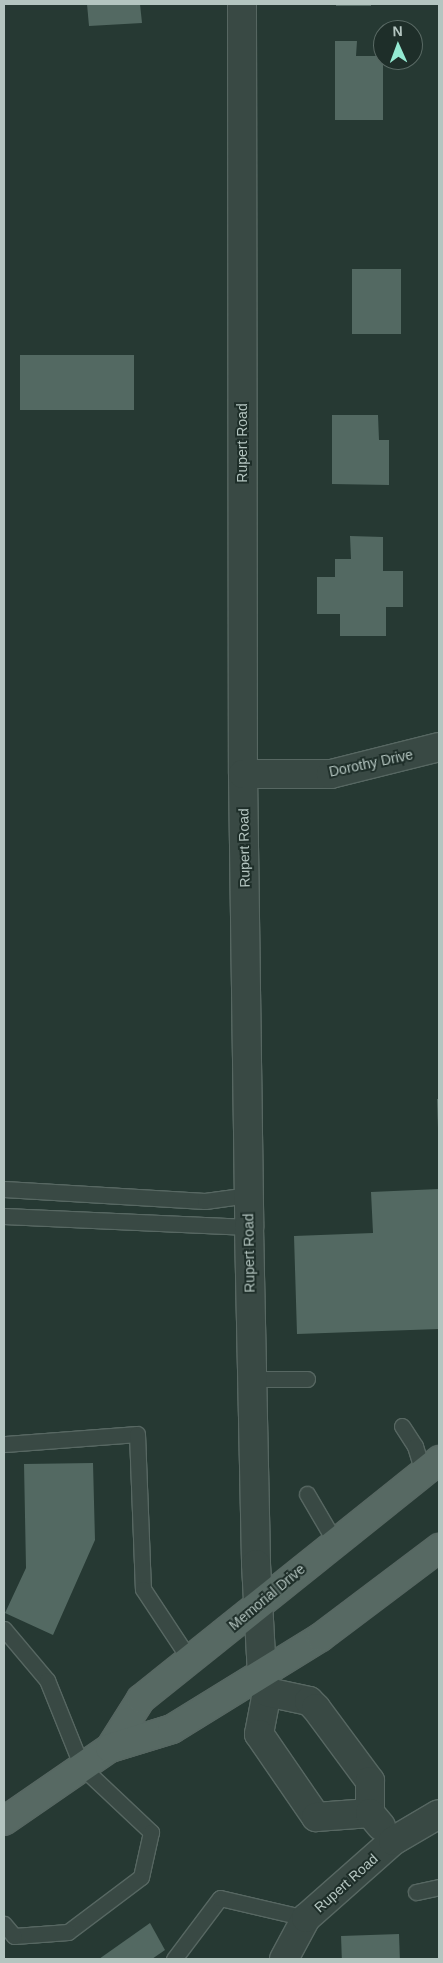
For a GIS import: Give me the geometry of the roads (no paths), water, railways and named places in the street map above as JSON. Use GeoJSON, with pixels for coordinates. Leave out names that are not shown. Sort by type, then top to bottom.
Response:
{"type":"FeatureCollection","features":[{"type":"Feature","properties":{"kind":"main road","name":"Memorial Drive"},"geometry":{"type":"LineString","coordinates":[[110,1748],[141,1699],[431,1466]]}},
{"type":"Feature","properties":{"kind":"main road","name":"Memorial Drive"},"geometry":{"type":"LineString","coordinates":[[4,1820],[110,1748],[172,1729],[264,1683],[321,1637],[439,1548]]}},
{"type":"Feature","properties":{"kind":"street","name":"Rupert Road"},"geometry":{"type":"LineString","coordinates":[[242,4],[243,774],[252,1379],[258,1606],[264,1683],[259,1734],[316,1817],[370,1813]]}},
{"type":"Feature","properties":{"kind":"street","name":"Dorothy Drive"},"geometry":{"type":"LineString","coordinates":[[243,774],[331,774],[439,747]]}},
{"type":"Feature","properties":{"kind":"street"},"geometry":{"type":"LineString","coordinates":[[264,1683],[309,1701],[316,1708],[370,1781],[370,1813],[393,1841]]}},
{"type":"Feature","properties":{"kind":"street","name":"Rupert Road"},"geometry":{"type":"LineString","coordinates":[[284,1959],[306,1918],[393,1841],[439,1814]]}},
{"type":"Feature","properties":{"kind":"lane"},"geometry":{"type":"LineString","coordinates":[[4,1189],[205,1201],[248,1195]]}},
{"type":"Feature","properties":{"kind":"lane"},"geometry":{"type":"LineString","coordinates":[[4,1216],[249,1227]]}},
{"type":"Feature","properties":{"kind":"lane"},"geometry":{"type":"LineString","coordinates":[[252,1379],[307,1379]]}},
{"type":"Feature","properties":{"kind":"lane"},"geometry":{"type":"LineString","coordinates":[[402,1426],[431,1466]]}},
{"type":"Feature","properties":{"kind":"lane"},"geometry":{"type":"LineString","coordinates":[[4,1444],[137,1434],[143,1589],[190,1660]]}},
{"type":"Feature","properties":{"kind":"lane"},"geometry":{"type":"LineString","coordinates":[[307,1494],[335,1542]]}},
{"type":"Feature","properties":{"kind":"lane"},"geometry":{"type":"LineString","coordinates":[[4,1629],[47,1680],[82,1767],[151,1832],[141,1877],[68,1932],[14,1936],[4,1924]]}},
{"type":"Feature","properties":{"kind":"lane"},"geometry":{"type":"LineString","coordinates":[[416,1892],[439,1887]]}},
{"type":"Feature","properties":{"kind":"lane"},"geometry":{"type":"LineString","coordinates":[[174,1959],[220,1898],[306,1918]]}}]}
